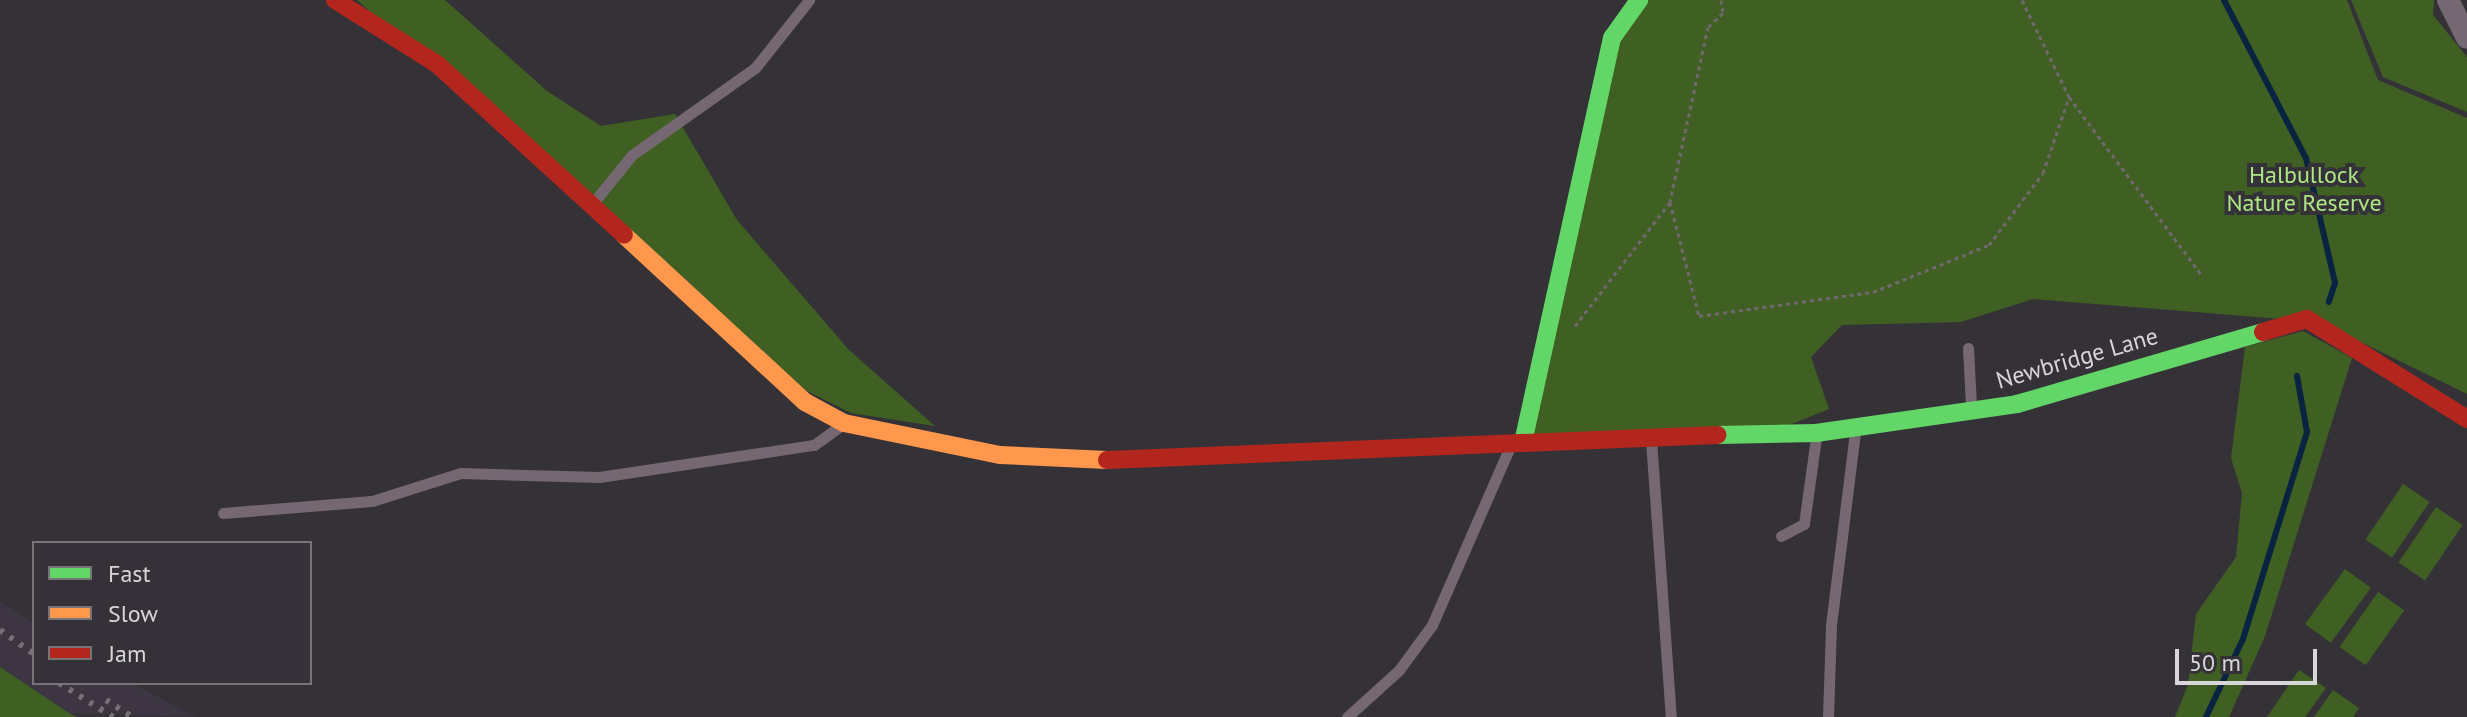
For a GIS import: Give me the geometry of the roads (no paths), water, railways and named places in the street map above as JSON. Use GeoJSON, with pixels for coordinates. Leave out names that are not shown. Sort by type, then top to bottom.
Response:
{"type":"FeatureCollection","features":[{"type":"Feature","properties":{"kind":"street"},"geometry":{"type":"LineString","coordinates":[[335,0],[437,64],[759,364],[844,423]]}},
{"type":"Feature","properties":{"kind":"street"},"geometry":{"type":"LineString","coordinates":[[1518,439],[1612,38],[1639,0]]}},
{"type":"Feature","properties":{"kind":"street"},"geometry":{"type":"LineString","coordinates":[[2448,0],[2467,38]]}},
{"type":"Feature","properties":{"kind":"street","name":"Newbridge Lane"},"geometry":{"type":"LineString","coordinates":[[844,423],[1000,455],[1077,461],[1261,458],[1518,439],[1651,440],[1816,433],[1972,411],[2307,319],[2467,419]]}},
{"type":"Feature","properties":{"kind":"lane"},"geometry":{"type":"LineString","coordinates":[[591,206],[632,155],[755,68],[809,0]]}},
{"type":"Feature","properties":{"kind":"lane"},"geometry":{"type":"LineString","coordinates":[[1968,348],[1972,411]]}},
{"type":"Feature","properties":{"kind":"lane"},"geometry":{"type":"LineString","coordinates":[[223,513],[372,501],[461,473],[599,477],[814,445],[844,423]]}},
{"type":"Feature","properties":{"kind":"lane"},"geometry":{"type":"LineString","coordinates":[[1828,717],[1831,625],[1856,427]]}},
{"type":"Feature","properties":{"kind":"lane"},"geometry":{"type":"LineString","coordinates":[[1781,536],[1797,534],[1804,524],[1816,433]]}},
{"type":"Feature","properties":{"kind":"lane"},"geometry":{"type":"LineString","coordinates":[[1347,717],[1399,670],[1432,625],[1518,439]]}},
{"type":"Feature","properties":{"kind":"lane"},"geometry":{"type":"LineString","coordinates":[[1651,440],[1671,717]]}},
{"type":"Feature","properties":{"kind":"waterway"},"geometry":{"type":"LineString","coordinates":[[2224,0],[2306,158],[2335,283],[2329,302]]}},
{"type":"Feature","properties":{"kind":"waterway"},"geometry":{"type":"LineString","coordinates":[[2206,717],[2243,639],[2307,432],[2297,376]]}},
{"type":"Feature","properties":{"kind":"railway"},"geometry":{"type":"LineString","coordinates":[[0,630],[32,653]]}},
{"type":"Feature","properties":{"kind":"railway"},"geometry":{"type":"LineString","coordinates":[[62,685],[113,717]]}},
{"type":"Feature","properties":{"kind":"railway"},"geometry":{"type":"LineString","coordinates":[[106,700],[132,717]]}},
{"type":"Feature","properties":{"kind":"park label","name":"Halbullock Nature Reserve"},"geometry":{"type":"Point","coordinates":[2304,189]}}]}
